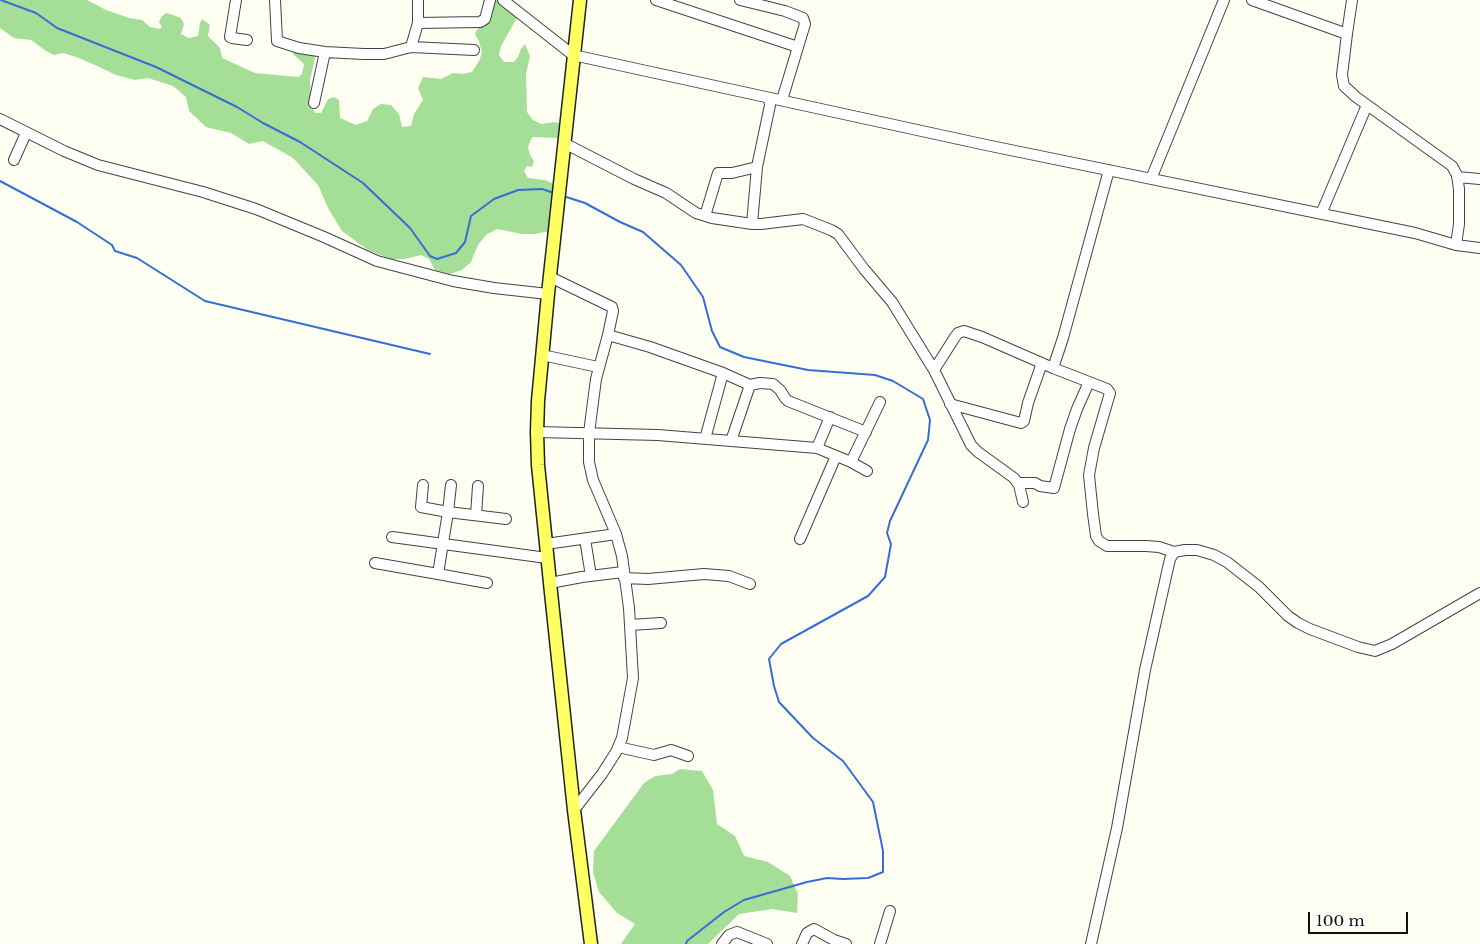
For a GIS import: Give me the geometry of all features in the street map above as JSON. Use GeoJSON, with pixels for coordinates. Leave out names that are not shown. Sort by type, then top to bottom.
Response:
{"type":"FeatureCollection","features":[{"type":"Feature","properties":{"kind":"main road"},"geometry":{"type":"LineString","coordinates":[[580,0],[542,355],[538,401],[538,465],[574,810],[592,944]]}},
{"type":"Feature","properties":{"kind":"street"},"geometry":{"type":"LineString","coordinates":[[236,0],[230,36],[247,40]]}},
{"type":"Feature","properties":{"kind":"street"},"geometry":{"type":"LineString","coordinates":[[275,0],[277,41],[299,48],[325,52],[384,54],[411,48],[474,50]]}},
{"type":"Feature","properties":{"kind":"street"},"geometry":{"type":"LineString","coordinates":[[411,48],[418,23],[418,0]]}},
{"type":"Feature","properties":{"kind":"street"},"geometry":{"type":"LineString","coordinates":[[418,23],[480,22],[484,19],[490,0]]}},
{"type":"Feature","properties":{"kind":"street"},"geometry":{"type":"LineString","coordinates":[[504,0],[573,55],[986,145],[1480,248]]}},
{"type":"Feature","properties":{"kind":"street"},"geometry":{"type":"LineString","coordinates":[[656,0],[798,46]]}},
{"type":"Feature","properties":{"kind":"street"},"geometry":{"type":"LineString","coordinates":[[740,0],[786,11],[803,18],[805,24],[782,100]]}},
{"type":"Feature","properties":{"kind":"street"},"geometry":{"type":"LineString","coordinates":[[1151,179],[1224,0]]}},
{"type":"Feature","properties":{"kind":"street"},"geometry":{"type":"LineString","coordinates":[[1252,0],[1346,34]]}},
{"type":"Feature","properties":{"kind":"street"},"geometry":{"type":"LineString","coordinates":[[1352,0],[1346,34],[1342,84],[1356,97],[1452,166],[1459,189],[1456,244]]}},
{"type":"Feature","properties":{"kind":"street"},"geometry":{"type":"LineString","coordinates":[[314,103],[325,52]]}},
{"type":"Feature","properties":{"kind":"street"},"geometry":{"type":"LineString","coordinates":[[752,224],[757,167],[770,98]]}},
{"type":"Feature","properties":{"kind":"street"},"geometry":{"type":"LineString","coordinates":[[1321,214],[1368,105]]}},
{"type":"Feature","properties":{"kind":"street"},"geometry":{"type":"LineString","coordinates":[[0,120],[98,165],[204,192],[324,237],[377,261],[453,281],[548,294]]}},
{"type":"Feature","properties":{"kind":"street"},"geometry":{"type":"LineString","coordinates":[[14,160],[26,133]]}},
{"type":"Feature","properties":{"kind":"street"},"geometry":{"type":"LineString","coordinates":[[564,143],[634,179],[666,193],[696,212],[706,216],[752,224],[803,218],[838,234],[892,302],[934,370],[971,445],[1014,478],[1018,483],[1023,502]]}},
{"type":"Feature","properties":{"kind":"street"},"geometry":{"type":"LineString","coordinates":[[706,216],[718,173],[732,173],[757,167]]}},
{"type":"Feature","properties":{"kind":"street"},"geometry":{"type":"LineString","coordinates":[[1053,368],[1109,170]]}},
{"type":"Feature","properties":{"kind":"street"},"geometry":{"type":"LineString","coordinates":[[1457,178],[1480,179]]}},
{"type":"Feature","properties":{"kind":"street"},"geometry":{"type":"LineString","coordinates":[[550,277],[612,307],[613,311],[598,367],[589,433],[589,462],[593,480],[616,534],[622,556],[630,608],[633,678],[622,738],[602,774],[574,810]]}},
{"type":"Feature","properties":{"kind":"street"},"geometry":{"type":"LineString","coordinates":[[934,370],[954,337],[964,331],[1107,389],[1110,396],[1094,448],[1089,475],[1096,536],[1099,541],[1107,546],[1152,547],[1174,552],[1197,550],[1214,554],[1259,587],[1288,616],[1310,629],[1358,647],[1375,651],[1392,644],[1480,593]]}},
{"type":"Feature","properties":{"kind":"street"},"geometry":{"type":"LineString","coordinates":[[608,335],[650,347],[723,373],[750,385],[760,383],[773,384],[788,401],[866,432]]}},
{"type":"Feature","properties":{"kind":"street"},"geometry":{"type":"LineString","coordinates":[[542,355],[598,367]]}},
{"type":"Feature","properties":{"kind":"street"},"geometry":{"type":"LineString","coordinates":[[950,404],[1019,423],[1023,422],[1042,363]]}},
{"type":"Feature","properties":{"kind":"street"},"geometry":{"type":"LineString","coordinates":[[705,439],[723,373]]}},
{"type":"Feature","properties":{"kind":"street"},"geometry":{"type":"LineString","coordinates":[[1018,483],[1035,483],[1040,486],[1054,488],[1070,429],[1090,382]]}},
{"type":"Feature","properties":{"kind":"street"},"geometry":{"type":"LineString","coordinates":[[731,441],[750,385]]}},
{"type":"Feature","properties":{"kind":"street"},"geometry":{"type":"LineString","coordinates":[[852,462],[880,402]]}},
{"type":"Feature","properties":{"kind":"street"},"geometry":{"type":"LineString","coordinates":[[817,448],[830,417]]}},
{"type":"Feature","properties":{"kind":"street"},"geometry":{"type":"LineString","coordinates":[[538,432],[658,435],[817,448],[852,462],[867,471]]}},
{"type":"Feature","properties":{"kind":"street"},"geometry":{"type":"LineString","coordinates":[[800,539],[836,456]]}},
{"type":"Feature","properties":{"kind":"street"},"geometry":{"type":"LineString","coordinates":[[422,486],[420,507],[506,519]]}},
{"type":"Feature","properties":{"kind":"street"},"geometry":{"type":"LineString","coordinates":[[438,574],[451,486]]}},
{"type":"Feature","properties":{"kind":"street"},"geometry":{"type":"LineString","coordinates":[[476,515],[478,486]]}},
{"type":"Feature","properties":{"kind":"street"},"geometry":{"type":"LineString","coordinates":[[546,544],[616,534]]}},
{"type":"Feature","properties":{"kind":"street"},"geometry":{"type":"LineString","coordinates":[[392,537],[547,558]]}},
{"type":"Feature","properties":{"kind":"street"},"geometry":{"type":"LineString","coordinates":[[585,539],[590,576]]}},
{"type":"Feature","properties":{"kind":"street"},"geometry":{"type":"LineString","coordinates":[[1091,944],[1117,828],[1145,670],[1170,559],[1174,552]]}},
{"type":"Feature","properties":{"kind":"street"},"geometry":{"type":"LineString","coordinates":[[375,563],[487,583]]}},
{"type":"Feature","properties":{"kind":"street"},"geometry":{"type":"LineString","coordinates":[[550,583],[590,576],[624,575],[648,579],[704,574],[729,576],[750,584]]}},
{"type":"Feature","properties":{"kind":"street"},"geometry":{"type":"LineString","coordinates":[[630,625],[661,624]]}},
{"type":"Feature","properties":{"kind":"street"},"geometry":{"type":"LineString","coordinates":[[618,747],[654,754],[671,750],[688,756]]}},
{"type":"Feature","properties":{"kind":"street"},"geometry":{"type":"LineString","coordinates":[[880,944],[890,912]]}},
{"type":"Feature","properties":{"kind":"street"},"geometry":{"type":"LineString","coordinates":[[802,944],[807,933],[814,929],[846,944]]}},
{"type":"Feature","properties":{"kind":"street"},"geometry":{"type":"LineString","coordinates":[[722,944],[729,935],[736,932],[767,944]]}},
{"type":"Feature","properties":{"kind":"green space"},"geometry":{"type":"Polygon","coordinates":[[[0,0],[87,0],[106,10],[129,18],[142,20],[150,27],[160,29],[162,27],[159,22],[166,13],[181,18],[184,24],[181,34],[189,38],[198,36],[202,19],[210,25],[208,36],[220,48],[222,58],[255,73],[298,77],[302,74],[304,64],[293,54],[293,50],[316,54],[310,80],[311,105],[315,113],[321,113],[328,99],[334,97],[339,100],[340,118],[356,125],[367,121],[373,109],[381,104],[391,105],[399,114],[402,127],[411,126],[414,114],[423,100],[418,88],[423,77],[441,79],[453,73],[463,74],[472,72],[482,53],[475,34],[492,0],[502,0],[518,16],[501,46],[499,55],[504,62],[514,62],[525,44],[530,56],[526,74],[527,112],[533,120],[541,124],[560,123],[559,138],[532,137],[528,147],[534,161],[532,167],[527,166],[524,171],[528,178],[545,180],[560,187],[555,230],[535,234],[522,234],[497,229],[486,235],[478,245],[471,262],[462,270],[450,274],[435,270],[429,259],[421,255],[405,259],[390,259],[368,250],[342,231],[328,208],[318,185],[293,158],[263,141],[249,144],[231,133],[206,127],[189,111],[186,97],[173,86],[148,78],[135,80],[116,75],[76,57],[63,53],[54,55],[31,40],[14,38],[0,28],[0,0]]]}},
{"type":"Feature","properties":{"kind":"green space"},"geometry":{"type":"Polygon","coordinates":[[[680,769],[702,771],[713,790],[717,824],[735,836],[744,856],[768,862],[790,876],[798,894],[797,913],[772,909],[739,914],[708,944],[621,944],[635,924],[617,913],[599,892],[593,872],[594,851],[644,783],[655,776],[672,774],[680,769]]]}},
{"type":"Feature","properties":{"kind":"waterway"},"geometry":{"type":"LineString","coordinates":[[1,0],[36,13],[57,28],[156,67],[237,107],[300,142],[363,183],[410,228],[430,256],[437,259],[456,253],[465,242],[471,216],[494,199],[518,190],[542,189],[554,193]]}},
{"type":"Feature","properties":{"kind":"waterway"},"geometry":{"type":"LineString","coordinates":[[0,181],[77,222],[112,245],[115,251],[137,258],[205,301],[430,354]]}},
{"type":"Feature","properties":{"kind":"waterway"},"geometry":{"type":"LineString","coordinates":[[563,196],[585,203],[643,232],[681,265],[703,297],[712,331],[720,347],[744,357],[808,370],[875,375],[893,381],[923,399],[930,420],[928,440],[890,521],[887,533],[891,544],[885,577],[868,596],[781,644],[769,659],[779,702],[813,738],[843,761],[873,802],[883,851],[883,872],[868,878],[827,878],[807,882],[744,900],[724,912],[687,941],[686,944]]}}]}
